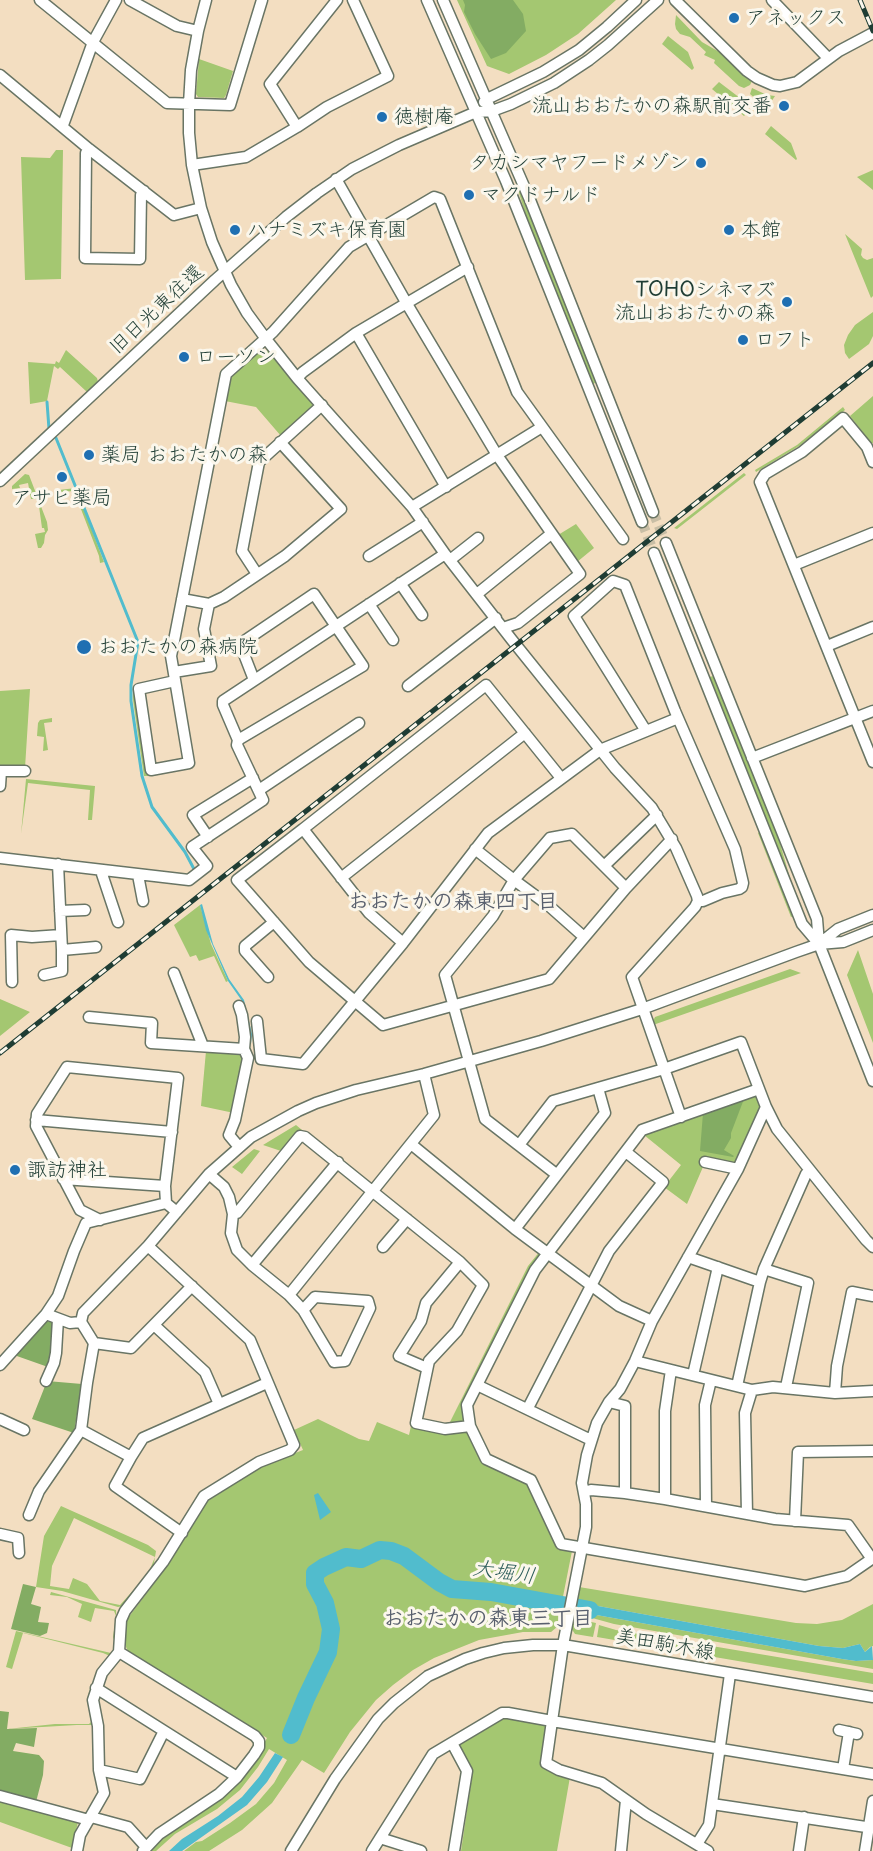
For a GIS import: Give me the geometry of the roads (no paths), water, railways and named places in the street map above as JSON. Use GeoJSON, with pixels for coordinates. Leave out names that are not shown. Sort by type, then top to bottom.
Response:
{"type":"FeatureCollection","features":[{"type":"Feature","properties":{"kind":"street"},"geometry":{"type":"LineString","coordinates":[[40,0],[52,4],[93,42],[167,103],[230,105],[262,0]]}},
{"type":"Feature","properties":{"kind":"street"},"geometry":{"type":"LineString","coordinates":[[63,125],[93,42],[116,0]]}},
{"type":"Feature","properties":{"kind":"street"},"geometry":{"type":"LineString","coordinates":[[130,0],[177,26],[198,31]]}},
{"type":"Feature","properties":{"kind":"street"},"geometry":{"type":"LineString","coordinates":[[206,0],[191,70],[189,104],[192,165],[201,208],[224,272],[303,204],[336,179],[382,153],[476,112],[492,111],[526,97],[554,82],[590,60],[658,0]]}},
{"type":"Feature","properties":{"kind":"street"},"geometry":{"type":"LineString","coordinates":[[297,127],[270,84],[337,0]]}},
{"type":"Feature","properties":{"kind":"street"},"geometry":{"type":"LineString","coordinates":[[192,165],[246,157],[327,107],[388,76],[353,0]]}},
{"type":"Feature","properties":{"kind":"street"},"geometry":{"type":"LineString","coordinates":[[427,0],[540,264],[642,522]]}},
{"type":"Feature","properties":{"kind":"street"},"geometry":{"type":"LineString","coordinates":[[443,0],[487,99],[572,304],[654,512]]}},
{"type":"Feature","properties":{"kind":"street"},"geometry":{"type":"LineString","coordinates":[[476,112],[487,99],[543,72],[579,50],[608,27],[636,0]]}},
{"type":"Feature","properties":{"kind":"street"},"geometry":{"type":"LineString","coordinates":[[675,0],[747,70],[757,78],[780,86],[797,82],[828,58],[858,39],[873,33]]}},
{"type":"Feature","properties":{"kind":"street"},"geometry":{"type":"LineString","coordinates":[[772,0],[828,58]]}},
{"type":"Feature","properties":{"kind":"street"},"geometry":{"type":"LineString","coordinates":[[0,75],[63,125],[89,149],[174,215],[201,208]]}},
{"type":"Feature","properties":{"kind":"street"},"geometry":{"type":"LineString","coordinates":[[89,149],[86,153],[85,258],[140,259],[141,195],[144,191]]}},
{"type":"Feature","properties":{"kind":"street"},"geometry":{"type":"LineString","coordinates":[[336,179],[497,455],[580,574],[518,623],[503,628]]}},
{"type":"Feature","properties":{"kind":"street"},"geometry":{"type":"LineString","coordinates":[[209,604],[204,629],[211,666],[174,677],[139,689],[151,770],[189,764],[174,677],[171,656],[226,375],[266,339],[349,247],[434,197],[440,199],[517,392],[623,539]]}},
{"type":"Feature","properties":{"kind":"street"},"geometry":{"type":"LineString","coordinates":[[297,378],[356,333],[468,267]]}},
{"type":"Feature","properties":{"kind":"street","name":"旧日光東往還"},"geometry":{"type":"LineString","coordinates":[[0,482],[224,272],[243,307],[297,378],[412,507],[447,557],[600,750],[657,815],[672,839],[698,901]]}},
{"type":"Feature","properties":{"kind":"street"},"geometry":{"type":"LineString","coordinates":[[356,333],[446,487]]}},
{"type":"Feature","properties":{"kind":"street"},"geometry":{"type":"LineString","coordinates":[[256,574],[242,551],[259,462],[322,405]]}},
{"type":"Feature","properties":{"kind":"street"},"geometry":{"type":"LineString","coordinates":[[873,462],[867,447],[843,418],[802,452],[765,474],[760,482],[873,762]]}},
{"type":"Feature","properties":{"kind":"street"},"geometry":{"type":"LineString","coordinates":[[412,507],[542,427]]}},
{"type":"Feature","properties":{"kind":"street"},"geometry":{"type":"LineString","coordinates":[[182,599],[209,604],[224,597],[285,556],[341,509],[280,442]]}},
{"type":"Feature","properties":{"kind":"street"},"geometry":{"type":"LineString","coordinates":[[369,556],[423,522]]}},
{"type":"Feature","properties":{"kind":"street"},"geometry":{"type":"LineString","coordinates":[[794,565],[873,532]]}},
{"type":"Feature","properties":{"kind":"street"},"geometry":{"type":"LineString","coordinates":[[477,594],[551,534]]}},
{"type":"Feature","properties":{"kind":"street"},"geometry":{"type":"LineString","coordinates":[[0,858],[189,880],[207,866],[192,847],[263,800],[237,745],[238,740],[223,701],[335,625],[478,538]]}},
{"type":"Feature","properties":{"kind":"street"},"geometry":{"type":"LineString","coordinates":[[666,543],[816,918],[819,944],[873,1081]]}},
{"type":"Feature","properties":{"kind":"street"},"geometry":{"type":"LineString","coordinates":[[654,553],[802,924],[819,944]]}},
{"type":"Feature","properties":{"kind":"street"},"geometry":{"type":"LineString","coordinates":[[646,731],[574,616],[613,581],[625,585],[678,718],[735,849],[744,883],[739,889],[698,901],[632,977],[681,1117]]}},
{"type":"Feature","properties":{"kind":"street"},"geometry":{"type":"LineString","coordinates":[[400,584],[422,615]]}},
{"type":"Feature","properties":{"kind":"street"},"geometry":{"type":"LineString","coordinates":[[238,740],[363,666],[314,594],[240,644],[254,681]]}},
{"type":"Feature","properties":{"kind":"street"},"geometry":{"type":"LineString","coordinates":[[369,604],[393,640]]}},
{"type":"Feature","properties":{"kind":"street"},"geometry":{"type":"LineString","coordinates":[[408,686],[496,618]]}},
{"type":"Feature","properties":{"kind":"street"},"geometry":{"type":"LineString","coordinates":[[827,646],[873,627]]}},
{"type":"Feature","properties":{"kind":"street"},"geometry":{"type":"LineString","coordinates":[[561,778],[486,685],[237,880],[309,962],[383,1025],[549,979],[626,888],[672,839]]}},
{"type":"Feature","properties":{"kind":"street"},"geometry":{"type":"LineString","coordinates":[[752,758],[873,711]]}},
{"type":"Feature","properties":{"kind":"street"},"geometry":{"type":"LineString","coordinates":[[89,1017],[152,1023],[151,1043],[246,1053],[261,1059],[303,1064],[403,943],[488,833],[600,750],[678,718]]}},
{"type":"Feature","properties":{"kind":"street"},"geometry":{"type":"LineString","coordinates":[[259,790],[359,723]]}},
{"type":"Feature","properties":{"kind":"street"},"geometry":{"type":"LineString","coordinates":[[341,878],[525,733]]}},
{"type":"Feature","properties":{"kind":"street"},"geometry":{"type":"LineString","coordinates":[[0,786],[1,771],[25,771]]}},
{"type":"Feature","properties":{"kind":"street"},"geometry":{"type":"LineString","coordinates":[[208,837],[192,815],[253,778]]}},
{"type":"Feature","properties":{"kind":"street"},"geometry":{"type":"LineString","coordinates":[[604,866],[657,815]]}},
{"type":"Feature","properties":{"kind":"street"},"geometry":{"type":"LineString","coordinates":[[303,829],[369,914],[403,943]]}},
{"type":"Feature","properties":{"kind":"street"},"geometry":{"type":"LineString","coordinates":[[556,1174],[485,1119],[445,975],[493,916],[514,880],[550,838],[572,834],[626,888]]}},
{"type":"Feature","properties":{"kind":"street"},"geometry":{"type":"LineString","coordinates":[[475,849],[548,905],[584,937]]}},
{"type":"Feature","properties":{"kind":"street"},"geometry":{"type":"LineString","coordinates":[[44,975],[62,971],[58,864]]}},
{"type":"Feature","properties":{"kind":"street"},"geometry":{"type":"LineString","coordinates":[[101,871],[118,922]]}},
{"type":"Feature","properties":{"kind":"street"},"geometry":{"type":"LineString","coordinates":[[138,875],[143,900]]}},
{"type":"Feature","properties":{"kind":"street"},"geometry":{"type":"LineString","coordinates":[[60,911],[84,910]]}},
{"type":"Feature","properties":{"kind":"street"},"geometry":{"type":"LineString","coordinates":[[819,944],[838,929],[873,915]]}},
{"type":"Feature","properties":{"kind":"street"},"geometry":{"type":"LineString","coordinates":[[268,977],[245,951],[245,946],[274,922]]}},
{"type":"Feature","properties":{"kind":"street"},"geometry":{"type":"LineString","coordinates":[[29,1515],[39,1491],[81,1430],[94,1343],[81,1322],[83,1313],[148,1246],[209,1173],[251,1137],[316,1103],[356,1090],[542,1041],[642,1008],[819,944],[843,942],[873,930]]}},
{"type":"Feature","properties":{"kind":"street"},"geometry":{"type":"LineString","coordinates":[[12,982],[11,935],[32,937],[61,935]]}},
{"type":"Feature","properties":{"kind":"street"},"geometry":{"type":"LineString","coordinates":[[62,950],[96,946]]}},
{"type":"Feature","properties":{"kind":"street"},"geometry":{"type":"LineString","coordinates":[[174,972],[202,1047]]}},
{"type":"Feature","properties":{"kind":"street"},"geometry":{"type":"LineString","coordinates":[[239,1006],[246,1053],[236,1120],[229,1135],[239,1147]]}},
{"type":"Feature","properties":{"kind":"street"},"geometry":{"type":"LineString","coordinates":[[257,1021],[261,1059]]}},
{"type":"Feature","properties":{"kind":"street"},"geometry":{"type":"LineString","coordinates":[[519,1146],[553,1101],[664,1069],[741,1042],[777,1129],[873,1247]]}},
{"type":"Feature","properties":{"kind":"street"},"geometry":{"type":"LineString","coordinates":[[100,1220],[80,1210],[36,1126],[37,1114],[67,1067],[178,1078],[165,1185],[166,1203],[177,1212]]}},
{"type":"Feature","properties":{"kind":"street"},"geometry":{"type":"LineString","coordinates":[[289,1295],[434,1115],[423,1074]]}},
{"type":"Feature","properties":{"kind":"street"},"geometry":{"type":"LineString","coordinates":[[515,1228],[605,1113],[598,1088]]}},
{"type":"Feature","properties":{"kind":"street"},"geometry":{"type":"LineString","coordinates":[[584,1492],[591,1490],[625,1493],[795,1521],[848,1525],[872,1559],[848,1576],[805,1586],[561,1544],[531,1480],[486,1459],[470,1426],[467,1405],[535,1270],[642,1130],[759,1089]]}},
{"type":"Feature","properties":{"kind":"street"},"geometry":{"type":"LineString","coordinates":[[708,1851],[646,1814],[602,1783],[560,1770],[546,1763],[566,1628],[586,1527],[586,1504],[582,1483],[591,1440],[597,1423],[609,1402],[620,1389],[635,1361],[652,1321],[738,1169],[766,1107]]}},
{"type":"Feature","properties":{"kind":"street"},"geometry":{"type":"LineString","coordinates":[[36,1120],[172,1132]]}},
{"type":"Feature","properties":{"kind":"street"},"geometry":{"type":"LineString","coordinates":[[233,1214],[237,1213],[300,1136],[305,1137],[460,1262],[483,1285],[457,1331],[429,1361],[416,1423],[445,1429],[470,1426]]}},
{"type":"Feature","properties":{"kind":"street"},"geometry":{"type":"LineString","coordinates":[[411,1144],[591,1286],[619,1306],[652,1321]]}},
{"type":"Feature","properties":{"kind":"street"},"geometry":{"type":"LineString","coordinates":[[528,1408],[609,1251],[663,1182],[626,1152]]}},
{"type":"Feature","properties":{"kind":"street"},"geometry":{"type":"LineString","coordinates":[[252,1265],[338,1162]]}},
{"type":"Feature","properties":{"kind":"street"},"geometry":{"type":"LineString","coordinates":[[705,1162],[738,1169]]}},
{"type":"Feature","properties":{"kind":"street"},"geometry":{"type":"LineString","coordinates":[[737,1386],[764,1269],[806,1174],[810,1170]]}},
{"type":"Feature","properties":{"kind":"street"},"geometry":{"type":"LineString","coordinates":[[209,1173],[224,1186],[229,1197],[233,1214],[232,1239],[237,1250],[303,1310],[334,1362],[345,1361],[370,1308],[368,1301],[315,1297],[303,1310]]}},
{"type":"Feature","properties":{"kind":"street"},"geometry":{"type":"LineString","coordinates":[[63,1179],[165,1185]]}},
{"type":"Feature","properties":{"kind":"street"},"geometry":{"type":"LineString","coordinates":[[0,1365],[46,1314],[58,1296],[86,1223],[166,1203]]}},
{"type":"Feature","properties":{"kind":"street"},"geometry":{"type":"LineString","coordinates":[[383,1247],[407,1219]]}},
{"type":"Feature","properties":{"kind":"street"},"geometry":{"type":"LineString","coordinates":[[77,1851],[80,1835],[104,1793],[99,1770],[98,1726],[93,1700],[102,1673],[119,1652],[121,1620],[125,1611],[164,1562],[204,1496],[259,1462],[290,1450],[294,1445],[250,1340],[148,1246]]}},
{"type":"Feature","properties":{"kind":"street"},"geometry":{"type":"LineString","coordinates":[[688,1257],[760,1282]]}},
{"type":"Feature","properties":{"kind":"street"},"geometry":{"type":"LineString","coordinates":[[428,1368],[399,1356],[421,1321],[426,1303],[460,1262]]}},
{"type":"Feature","properties":{"kind":"street"},"geometry":{"type":"LineString","coordinates":[[693,1375],[718,1267]]}},
{"type":"Feature","properties":{"kind":"street"},"geometry":{"type":"LineString","coordinates":[[764,1269],[808,1283],[786,1387]]}},
{"type":"Feature","properties":{"kind":"street"},"geometry":{"type":"LineString","coordinates":[[94,1343],[131,1348],[192,1286]]}},
{"type":"Feature","properties":{"kind":"street"},"geometry":{"type":"LineString","coordinates":[[835,1393],[837,1366],[852,1292],[873,1296]]}},
{"type":"Feature","properties":{"kind":"street"},"geometry":{"type":"LineString","coordinates":[[46,1314],[70,1323],[81,1322]]}},
{"type":"Feature","properties":{"kind":"street"},"geometry":{"type":"LineString","coordinates":[[46,1381],[56,1353],[58,1319]]}},
{"type":"Feature","properties":{"kind":"street"},"geometry":{"type":"LineString","coordinates":[[154,1325],[206,1372],[219,1404]]}},
{"type":"Feature","properties":{"kind":"street"},"geometry":{"type":"LineString","coordinates":[[635,1361],[752,1390],[786,1387],[835,1393],[873,1391]]}},
{"type":"Feature","properties":{"kind":"street"},"geometry":{"type":"LineString","coordinates":[[665,1499],[665,1411],[671,1370]]}},
{"type":"Feature","properties":{"kind":"street"},"geometry":{"type":"LineString","coordinates":[[706,1506],[705,1405],[711,1380]]}},
{"type":"Feature","properties":{"kind":"street"},"geometry":{"type":"LineString","coordinates":[[182,1533],[115,1485],[143,1438],[267,1383]]}},
{"type":"Feature","properties":{"kind":"street"},"geometry":{"type":"LineString","coordinates":[[477,1385],[591,1440]]}},
{"type":"Feature","properties":{"kind":"street"},"geometry":{"type":"LineString","coordinates":[[747,1514],[746,1413],[752,1390]]}},
{"type":"Feature","properties":{"kind":"street"},"geometry":{"type":"LineString","coordinates":[[609,1402],[625,1406],[625,1493]]}},
{"type":"Feature","properties":{"kind":"street"},"geometry":{"type":"LineString","coordinates":[[0,1419],[24,1430]]}},
{"type":"Feature","properties":{"kind":"street"},"geometry":{"type":"LineString","coordinates":[[81,1430],[131,1457]]}},
{"type":"Feature","properties":{"kind":"street"},"geometry":{"type":"LineString","coordinates":[[795,1521],[798,1452],[873,1451]]}},
{"type":"Feature","properties":{"kind":"street"},"geometry":{"type":"LineString","coordinates":[[0,1534],[18,1538],[19,1553]]}},
{"type":"Feature","properties":{"kind":"street","name":"美田駒木線"},"geometry":{"type":"LineString","coordinates":[[291,1851],[335,1779],[378,1719],[410,1689],[435,1673],[483,1653],[533,1645],[563,1646],[873,1697]]}},
{"type":"Feature","properties":{"kind":"street"},"geometry":{"type":"LineString","coordinates":[[0,1797],[128,1827],[144,1849],[159,1834],[219,1794],[237,1777],[259,1747],[259,1741],[255,1736],[119,1652]]}},
{"type":"Feature","properties":{"kind":"street"},"geometry":{"type":"LineString","coordinates":[[697,1844],[709,1825],[730,1674]]}},
{"type":"Feature","properties":{"kind":"street"},"geometry":{"type":"LineString","coordinates":[[96,1688],[237,1777]]}},
{"type":"Feature","properties":{"kind":"street"},"geometry":{"type":"LineString","coordinates":[[372,1851],[433,1754],[502,1713],[873,1774]]}},
{"type":"Feature","properties":{"kind":"street"},"geometry":{"type":"LineString","coordinates":[[99,1770],[140,1779],[164,1731]]}},
{"type":"Feature","properties":{"kind":"street"},"geometry":{"type":"LineString","coordinates":[[843,1769],[848,1732]]}},
{"type":"Feature","properties":{"kind":"street"},"geometry":{"type":"LineString","coordinates":[[452,1743],[467,1771],[454,1851]]}},
{"type":"Feature","properties":{"kind":"street"},"geometry":{"type":"LineString","coordinates":[[621,1851],[626,1800]]}},
{"type":"Feature","properties":{"kind":"street"},"geometry":{"type":"LineString","coordinates":[[865,1851],[871,1828],[873,1801]]}},
{"type":"Feature","properties":{"kind":"street"},"geometry":{"type":"LineString","coordinates":[[712,1804],[871,1828]]}},
{"type":"Feature","properties":{"kind":"street"},"geometry":{"type":"LineString","coordinates":[[799,1851],[804,1817]]}},
{"type":"Feature","properties":{"kind":"street"},"geometry":{"type":"LineString","coordinates":[[380,1838],[421,1851]]}},
{"type":"Feature","properties":{"kind":"water"},"geometry":{"type":"Polygon","coordinates":[[[202,904],[213,944],[229,979],[244,1000],[252,1034],[251,1044],[249,1044],[242,1001],[228,981],[206,930],[200,905],[202,904]]]}},
{"type":"Feature","properties":{"kind":"water"},"geometry":{"type":"Polygon","coordinates":[[[318,1493],[331,1512],[320,1520],[314,1495],[318,1493]]]}},
{"type":"Feature","properties":{"kind":"water"},"geometry":{"type":"Polygon","coordinates":[[[501,1589],[562,1600],[561,1609],[512,1601],[501,1589]]]}},
{"type":"Feature","properties":{"kind":"water"},"geometry":{"type":"Polygon","coordinates":[[[576,1602],[819,1646],[843,1648],[860,1644],[865,1652],[872,1646],[873,1660],[842,1659],[574,1611],[576,1602]]]}},
{"type":"Feature","properties":{"kind":"water"},"geometry":{"type":"Polygon","coordinates":[[[275,1753],[283,1757],[267,1782],[247,1805],[182,1851],[169,1851],[182,1839],[218,1816],[242,1797],[275,1753]]]}},
{"type":"Feature","properties":{"kind":"waterway"},"geometry":{"type":"LineString","coordinates":[[47,402],[49,429]]}},
{"type":"Feature","properties":{"kind":"waterway"},"geometry":{"type":"LineString","coordinates":[[56,438],[138,642],[131,685],[131,701],[142,776],[152,807],[185,852],[195,871]]}},
{"type":"Feature","properties":{"kind":"waterway","name":"大堀川"},"geometry":{"type":"LineString","coordinates":[[291,1735],[328,1652],[331,1629],[325,1603],[315,1584],[315,1573],[346,1557],[361,1559],[380,1550],[391,1551],[404,1556],[452,1589],[491,1592],[590,1610]]}},
{"type":"Feature","properties":{"kind":"tunnel"},"geometry":{"type":"LineString","coordinates":[[653,512],[666,543]]}},
{"type":"Feature","properties":{"kind":"tunnel"},"geometry":{"type":"LineString","coordinates":[[642,522],[654,553]]}},
{"type":"Feature","properties":{"kind":"railway"},"geometry":{"type":"LineString","coordinates":[[860,0],[873,31]]}},
{"type":"Feature","properties":{"kind":"railway"},"geometry":{"type":"LineString","coordinates":[[0,1053],[873,363]]}},
{"type":"Feature","properties":{"kind":"place","name":"アネックス"},"geometry":{"type":"Point","coordinates":[734,18]}},
{"type":"Feature","properties":{"kind":"place","name":"流山おおたかの森駅前交番"},"geometry":{"type":"Point","coordinates":[784,106]}},
{"type":"Feature","properties":{"kind":"place","name":"徳樹庵"},"geometry":{"type":"Point","coordinates":[382,117]}},
{"type":"Feature","properties":{"kind":"place","name":"タカシマヤフードメゾン"},"geometry":{"type":"Point","coordinates":[701,163]}},
{"type":"Feature","properties":{"kind":"place","name":"マクドナルド"},"geometry":{"type":"Point","coordinates":[469,195]}},
{"type":"Feature","properties":{"kind":"place","name":"ハナミズキ保育園"},"geometry":{"type":"Point","coordinates":[235,230]}},
{"type":"Feature","properties":{"kind":"place","name":"本館"},"geometry":{"type":"Point","coordinates":[729,230]}},
{"type":"Feature","properties":{"kind":"place","name":"TOHOシネマズ 流山おおたかの森"},"geometry":{"type":"Point","coordinates":[787,302]}},
{"type":"Feature","properties":{"kind":"place","name":"ロフト"},"geometry":{"type":"Point","coordinates":[743,340]}},
{"type":"Feature","properties":{"kind":"place","name":"ローソン"},"geometry":{"type":"Point","coordinates":[184,357]}},
{"type":"Feature","properties":{"kind":"place","name":"薬局 おおたかの森"},"geometry":{"type":"Point","coordinates":[89,455]}},
{"type":"Feature","properties":{"kind":"place","name":"アサヒ薬局"},"geometry":{"type":"Point","coordinates":[62,477]}},
{"type":"Feature","properties":{"kind":"place","name":"おおたかの森病院"},"geometry":{"type":"Point","coordinates":[84,647]}},
{"type":"Feature","properties":{"kind":"place","name":"諏訪神社"},"geometry":{"type":"Point","coordinates":[15,1170]}},
{"type":"Feature","properties":{"kind":"district","name":"おおたかの森東四丁目"},"geometry":{"type":"Point","coordinates":[453,902]}},
{"type":"Feature","properties":{"kind":"district","name":"おおたかの森東三丁目"},"geometry":{"type":"Point","coordinates":[488,1619]}}]}
